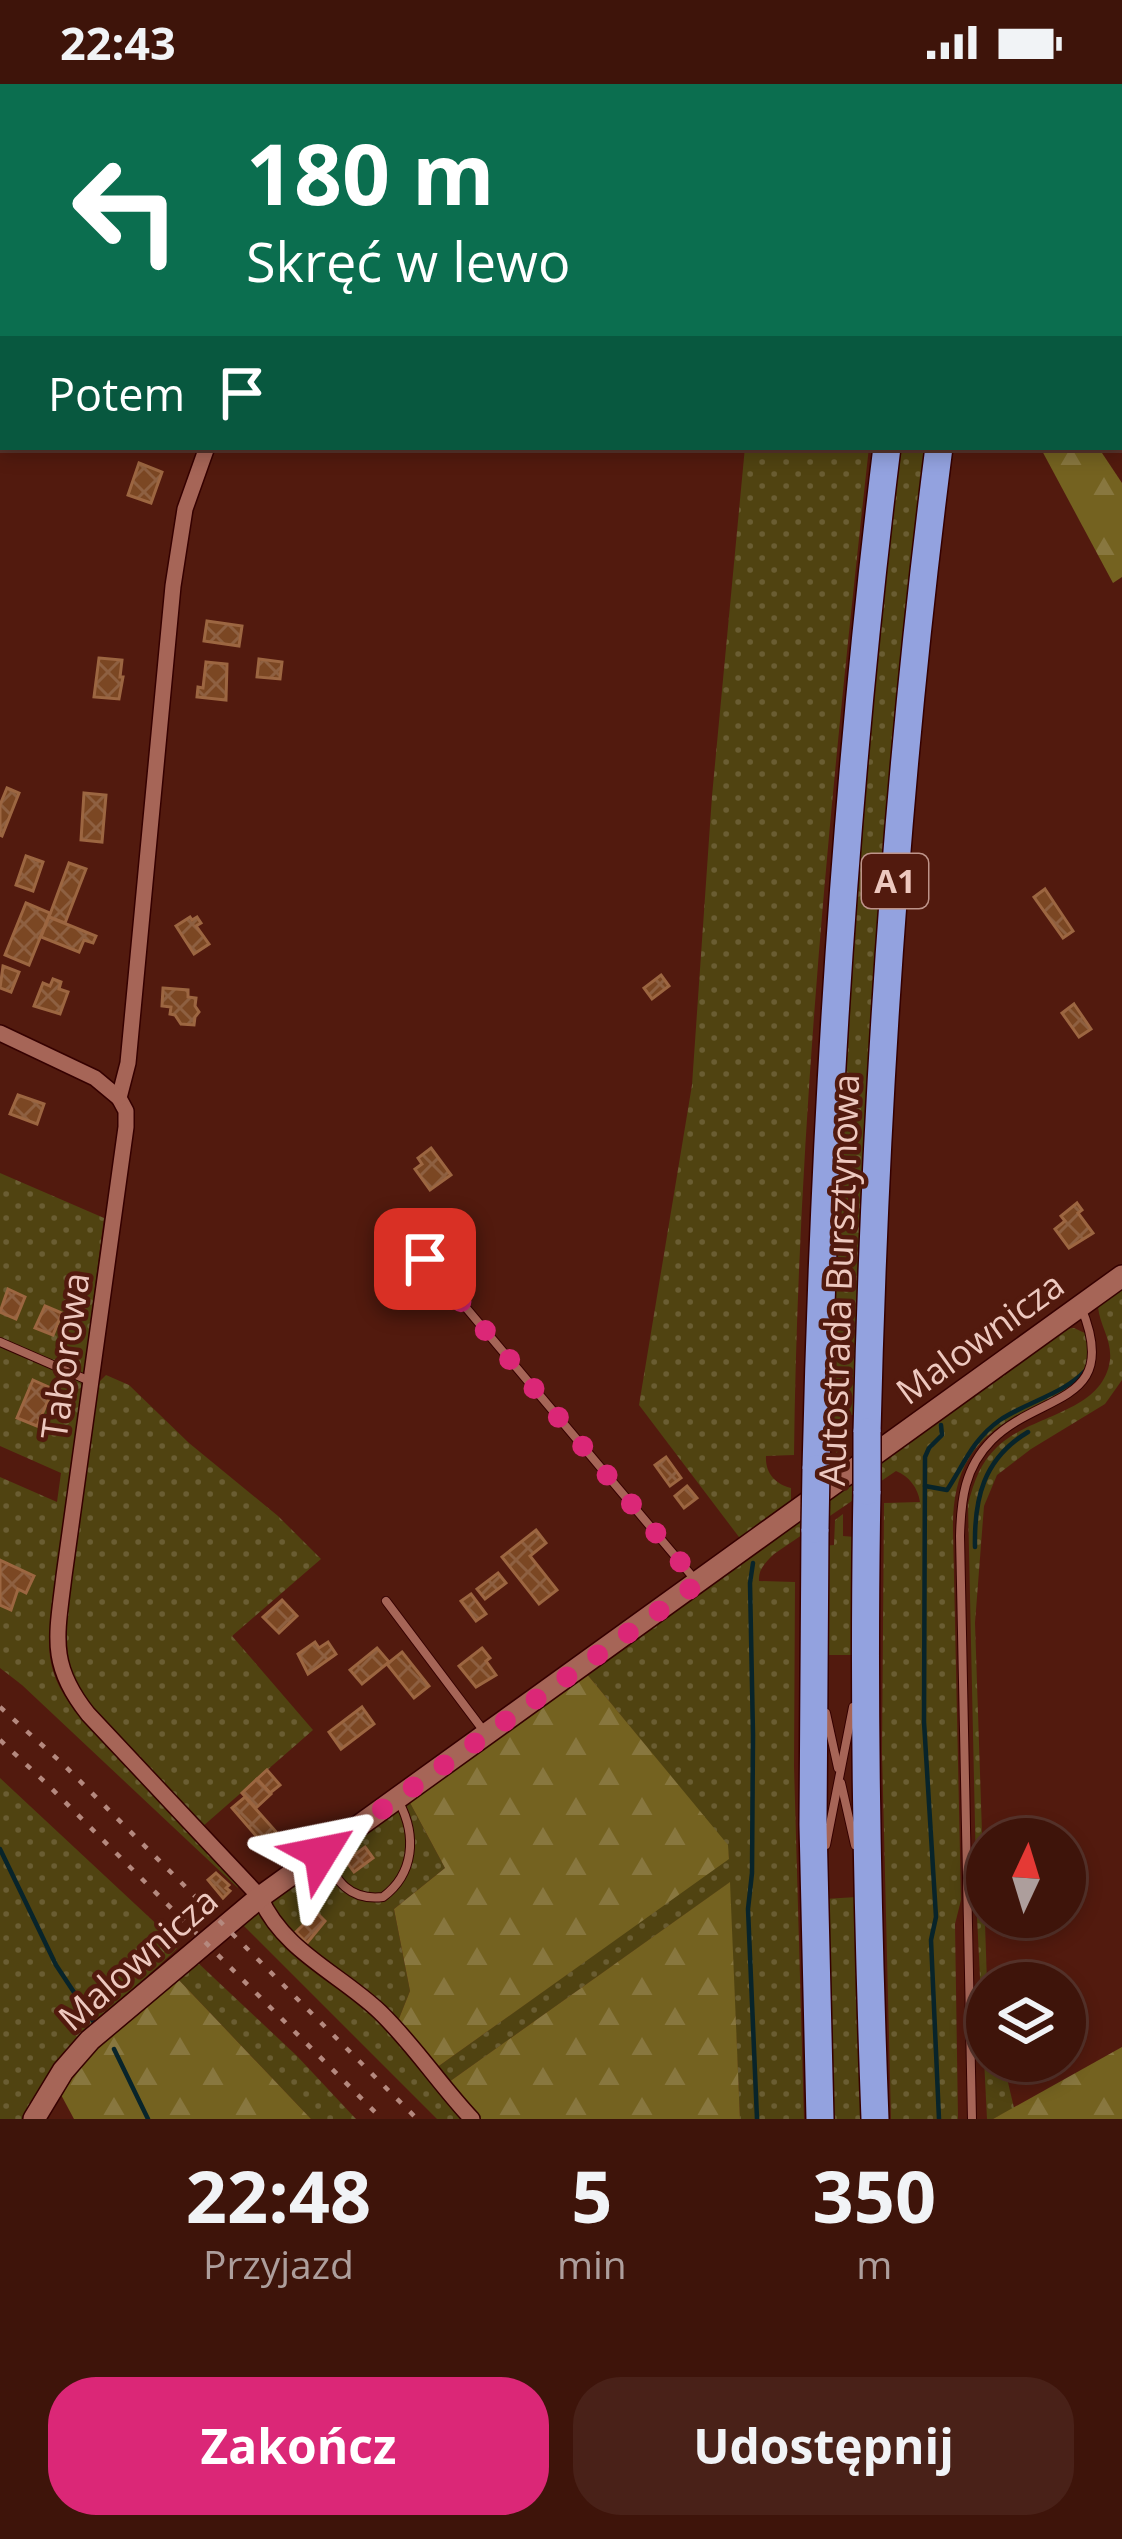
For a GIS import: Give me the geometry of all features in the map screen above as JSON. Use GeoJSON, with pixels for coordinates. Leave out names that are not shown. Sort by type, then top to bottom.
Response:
{"type":"FeatureCollection","features":[{"type":"Feature","properties":{"kind":"highway","name":"Autostrada Bursztynowa"},"geometry":{"type":"LineString","coordinates":[[820,2119],[812,1653],[820,1294],[839,936],[887,450]]}},
{"type":"Feature","properties":{"kind":"highway","name":"Autostrada Bursztynowa"},"geometry":{"type":"LineString","coordinates":[[875,2119],[866,1897],[864,1654],[879,1116],[918,625],[939,450]]}},
{"type":"Feature","properties":{"kind":"street","name":"Taborowa"},"geometry":{"type":"LineString","coordinates":[[206,450],[185,509],[173,586],[128,1063],[119,1098],[126,1111],[126,1127],[57,1636],[62,1674],[88,1714],[260,1897],[279,1931],[381,2012],[472,2119]]}},
{"type":"Feature","properties":{"kind":"street"},"geometry":{"type":"LineString","coordinates":[[0,1033],[95,1078],[119,1098]]}},
{"type":"Feature","properties":{"kind":"street","name":"Malownicza"},"geometry":{"type":"LineString","coordinates":[[34,2119],[90,2040],[260,1897],[1122,1276]]}},
{"type":"Feature","properties":{"kind":"lane"},"geometry":{"type":"LineString","coordinates":[[425,1259],[698,1583]]}},
{"type":"Feature","properties":{"kind":"lane"},"geometry":{"type":"LineString","coordinates":[[972,2119],[962,1492],[976,1460],[996,1436],[1077,1394],[1096,1376],[1101,1347],[1080,1306]]}},
{"type":"Feature","properties":{"kind":"lane"},"geometry":{"type":"LineString","coordinates":[[0,1342],[93,1382]]}},
{"type":"Feature","properties":{"kind":"lane"},"geometry":{"type":"LineString","coordinates":[[386,1601],[487,1735]]}},
{"type":"Feature","properties":{"kind":"lane"},"geometry":{"type":"LineString","coordinates":[[812,1653],[866,1897]]}},
{"type":"Feature","properties":{"kind":"lane"},"geometry":{"type":"LineString","coordinates":[[815,1899],[864,1654]]}},
{"type":"Feature","properties":{"kind":"lane"},"geometry":{"type":"LineString","coordinates":[[321,1853],[344,1889],[356,1896],[382,1898],[395,1888],[409,1861],[408,1820],[398,1799]]}},
{"type":"Feature","properties":{"kind":"shaded area"},"geometry":{"type":"Polygon","coordinates":[[[745,450],[869,450],[830,824],[810,1076],[794,1455],[766,1456],[772,1477],[791,1488],[791,1503],[742,1541],[639,1405],[692,1085],[712,796],[745,450]]]}},
{"type":"Feature","properties":{"kind":"shaded area"},"geometry":{"type":"Polygon","coordinates":[[[898,450],[928,450],[856,1415],[846,1415],[845,1447],[836,1453],[837,1420],[826,1419],[853,898],[898,450]]]}},
{"type":"Feature","properties":{"kind":"shaded area"},"geometry":{"type":"Polygon","coordinates":[[[0,1173],[104,1218],[49,1637],[52,1669],[77,1713],[238,1888],[0,1668],[0,1477],[57,1502],[61,1473],[0,1446],[0,1173]]]}},
{"type":"Feature","properties":{"kind":"shaded area"},"geometry":{"type":"Polygon","coordinates":[[[1122,1289],[1122,1380],[1105,1404],[997,1475],[984,1506],[975,1623],[982,1818],[975,1818],[968,1504],[978,1473],[997,1447],[1080,1402],[1105,1378],[1110,1353],[1099,1302],[1122,1289]]]}},
{"type":"Feature","properties":{"kind":"shaded area"},"geometry":{"type":"Polygon","coordinates":[[[1063,1329],[1087,1334],[1093,1358],[1078,1382],[984,1439],[957,1486],[953,1530],[961,1900],[955,1924],[958,2119],[891,2119],[882,1752],[884,1503],[920,1502],[912,1483],[896,1471],[774,1554],[759,1577],[759,1581],[795,1582],[794,1766],[804,2119],[740,2119],[729,1883],[449,2082],[436,2068],[729,1858],[727,1845],[586,1673],[1063,1329]]]}},
{"type":"Feature","properties":{"kind":"shaded area"},"geometry":{"type":"Polygon","coordinates":[[[106,1375],[129,1385],[321,1559],[232,1636],[313,1730],[202,1827],[86,1704],[68,1665],[66,1624],[97,1384],[106,1375]]]}},
{"type":"Feature","properties":{"kind":"shaded area"},"geometry":{"type":"Polygon","coordinates":[[[843,1514],[843,1536],[855,1537],[854,1655],[823,1655],[824,1546],[834,1545],[835,1520],[843,1514]]]}},
{"type":"Feature","properties":{"kind":"shaded area"},"geometry":{"type":"Polygon","coordinates":[[[0,1778],[180,1946],[69,2048],[24,2119],[0,2119],[0,1778]]]}},
{"type":"Feature","properties":{"kind":"shaded area"},"geometry":{"type":"Polygon","coordinates":[[[408,1799],[445,1868],[394,1909],[410,1991],[398,2021],[296,1940],[267,1903],[408,1799]]]}},
{"type":"Feature","properties":{"kind":"shaded area"},"geometry":{"type":"Polygon","coordinates":[[[857,1897],[864,2119],[833,2119],[824,1899],[857,1897]]]}},
{"type":"Feature","properties":{"kind":"shaded area"},"geometry":{"type":"Polygon","coordinates":[[[257,1911],[289,1948],[385,2027],[463,2119],[437,2119],[241,1923],[257,1911]]]}},
{"type":"Feature","properties":{"kind":"shaded area"},"geometry":{"type":"Polygon","coordinates":[[[978,1938],[986,1938],[986,1962],[979,1962],[978,1938]]]}},
{"type":"Feature","properties":{"kind":"shaded area"},"geometry":{"type":"Polygon","coordinates":[[[196,1961],[356,2119],[311,2119],[176,1977],[196,1961]]]}},
{"type":"Feature","properties":{"kind":"shaded area"},"geometry":{"type":"Polygon","coordinates":[[[985,2082],[1008,2082],[1014,2108],[987,2119],[985,2082]]]}},
{"type":"Feature","properties":{"kind":"green space"},"geometry":{"type":"Polygon","coordinates":[[[1042,450],[1100,450],[1122,483],[1122,577],[1113,583],[1042,450]]]}},
{"type":"Feature","properties":{"kind":"green space"},"geometry":{"type":"Polygon","coordinates":[[[586,1673],[728,1845],[729,1859],[436,2068],[398,2021],[410,1991],[394,1909],[445,1868],[408,1799],[586,1673]]]}},
{"type":"Feature","properties":{"kind":"green space"},"geometry":{"type":"Polygon","coordinates":[[[730,1882],[740,2119],[478,2119],[449,2082],[730,1882]]]}},
{"type":"Feature","properties":{"kind":"green space"},"geometry":{"type":"Polygon","coordinates":[[[176,1977],[311,2119],[74,2119],[59,2091],[77,2065],[176,1977]]]}},
{"type":"Feature","properties":{"kind":"green space"},"geometry":{"type":"Polygon","coordinates":[[[1122,2047],[1122,2119],[993,2119],[1059,2082],[1086,2082],[1086,2067],[1122,2047]]]}},
{"type":"Feature","properties":{"kind":"building"},"geometry":{"type":"Polygon","coordinates":[[[139,463],[162,472],[151,503],[128,495],[139,463]]]}},
{"type":"Feature","properties":{"kind":"building"},"geometry":{"type":"Polygon","coordinates":[[[207,621],[242,626],[239,646],[204,641],[207,621]]]}},
{"type":"Feature","properties":{"kind":"building"},"geometry":{"type":"Polygon","coordinates":[[[99,658],[122,660],[119,699],[94,697],[99,658]]]}},
{"type":"Feature","properties":{"kind":"building"},"geometry":{"type":"Polygon","coordinates":[[[259,659],[282,662],[280,679],[257,677],[259,659]]]}},
{"type":"Feature","properties":{"kind":"building"},"geometry":{"type":"Polygon","coordinates":[[[206,662],[227,664],[226,700],[197,697],[206,662]]]}},
{"type":"Feature","properties":{"kind":"building"},"geometry":{"type":"Polygon","coordinates":[[[7,788],[19,793],[2,836],[0,805],[7,788]]]}},
{"type":"Feature","properties":{"kind":"building"},"geometry":{"type":"Polygon","coordinates":[[[84,793],[106,795],[102,842],[81,840],[84,793]]]}},
{"type":"Feature","properties":{"kind":"building"},"geometry":{"type":"Polygon","coordinates":[[[26,856],[43,862],[33,891],[16,885],[26,856]]]}},
{"type":"Feature","properties":{"kind":"building"},"geometry":{"type":"Polygon","coordinates":[[[69,863],[86,869],[65,923],[49,917],[69,863]]]}},
{"type":"Feature","properties":{"kind":"building"},"geometry":{"type":"Polygon","coordinates":[[[1045,889],[1073,931],[1063,938],[1034,897],[1045,889]]]}},
{"type":"Feature","properties":{"kind":"building"},"geometry":{"type":"Polygon","coordinates":[[[26,903],[50,913],[29,965],[5,955],[26,903]]]}},
{"type":"Feature","properties":{"kind":"building"},"geometry":{"type":"Polygon","coordinates":[[[49,917],[96,936],[93,943],[84,940],[79,952],[41,937],[49,917]]]}},
{"type":"Feature","properties":{"kind":"building"},"geometry":{"type":"Polygon","coordinates":[[[197,917],[201,923],[196,926],[209,944],[194,954],[176,926],[197,917]]]}},
{"type":"Feature","properties":{"kind":"building"},"geometry":{"type":"Polygon","coordinates":[[[3,966],[19,972],[11,992],[0,988],[3,966]]]}},
{"type":"Feature","properties":{"kind":"building"},"geometry":{"type":"Polygon","coordinates":[[[661,975],[669,986],[652,999],[644,988],[661,975]]]}},
{"type":"Feature","properties":{"kind":"building"},"geometry":{"type":"Polygon","coordinates":[[[53,979],[61,982],[59,989],[68,992],[60,1014],[34,1006],[43,983],[50,986],[53,979]]]}},
{"type":"Feature","properties":{"kind":"building"},"geometry":{"type":"Polygon","coordinates":[[[163,988],[188,990],[188,997],[196,998],[199,1012],[194,1025],[181,1024],[170,1014],[171,1007],[162,1006],[163,988]]]}},
{"type":"Feature","properties":{"kind":"building"},"geometry":{"type":"Polygon","coordinates":[[[1074,1004],[1091,1029],[1079,1037],[1062,1013],[1074,1004]]]}},
{"type":"Feature","properties":{"kind":"building"},"geometry":{"type":"Polygon","coordinates":[[[18,1095],[44,1104],[37,1124],[10,1114],[18,1095]]]}},
{"type":"Feature","properties":{"kind":"building"},"geometry":{"type":"Polygon","coordinates":[[[431,1148],[451,1175],[430,1190],[415,1169],[422,1164],[418,1158],[431,1148]]]}},
{"type":"Feature","properties":{"kind":"building"},"geometry":{"type":"Polygon","coordinates":[[[1077,1203],[1082,1210],[1078,1213],[1093,1233],[1069,1248],[1055,1229],[1065,1221],[1061,1216],[1077,1203]]]}},
{"type":"Feature","properties":{"kind":"building"},"geometry":{"type":"Polygon","coordinates":[[[8,1289],[25,1297],[16,1319],[0,1312],[8,1289]]]}},
{"type":"Feature","properties":{"kind":"building"},"geometry":{"type":"Polygon","coordinates":[[[45,1306],[62,1313],[53,1335],[35,1328],[45,1306]]]}},
{"type":"Feature","properties":{"kind":"building"},"geometry":{"type":"Polygon","coordinates":[[[33,1380],[53,1389],[37,1426],[17,1418],[33,1380]]]}},
{"type":"Feature","properties":{"kind":"building"},"geometry":{"type":"Polygon","coordinates":[[[666,1457],[681,1478],[670,1486],[655,1465],[666,1457]]]}},
{"type":"Feature","properties":{"kind":"building"},"geometry":{"type":"Polygon","coordinates":[[[687,1486],[697,1498],[684,1508],[675,1496],[687,1486]]]}},
{"type":"Feature","properties":{"kind":"building"},"geometry":{"type":"Polygon","coordinates":[[[536,1530],[546,1543],[530,1556],[557,1590],[539,1604],[502,1557],[536,1530]]]}},
{"type":"Feature","properties":{"kind":"building"},"geometry":{"type":"Polygon","coordinates":[[[0,1560],[34,1576],[26,1593],[18,1589],[11,1610],[0,1605],[0,1560]]]}},
{"type":"Feature","properties":{"kind":"building"},"geometry":{"type":"Polygon","coordinates":[[[498,1573],[506,1583],[485,1599],[477,1589],[498,1573]]]}},
{"type":"Feature","properties":{"kind":"building"},"geometry":{"type":"Polygon","coordinates":[[[471,1594],[486,1614],[476,1621],[461,1601],[471,1594]]]}},
{"type":"Feature","properties":{"kind":"building"},"geometry":{"type":"Polygon","coordinates":[[[282,1600],[297,1616],[279,1633],[263,1617],[282,1600]]]}},
{"type":"Feature","properties":{"kind":"building"},"geometry":{"type":"Polygon","coordinates":[[[315,1642],[319,1648],[328,1642],[336,1654],[308,1674],[298,1654],[315,1642]]]}},
{"type":"Feature","properties":{"kind":"building"},"geometry":{"type":"Polygon","coordinates":[[[377,1648],[389,1662],[362,1684],[350,1670],[377,1648]]]}},
{"type":"Feature","properties":{"kind":"building"},"geometry":{"type":"Polygon","coordinates":[[[482,1648],[496,1675],[476,1687],[459,1666],[482,1648]]]}},
{"type":"Feature","properties":{"kind":"building"},"geometry":{"type":"Polygon","coordinates":[[[402,1652],[429,1686],[414,1698],[387,1664],[402,1652]]]}},
{"type":"Feature","properties":{"kind":"building"},"geometry":{"type":"Polygon","coordinates":[[[362,1707],[374,1724],[341,1749],[329,1732],[362,1707]]]}},
{"type":"Feature","properties":{"kind":"building"},"geometry":{"type":"Polygon","coordinates":[[[267,1770],[280,1785],[270,1793],[257,1779],[267,1770]]]}},
{"type":"Feature","properties":{"kind":"building"},"geometry":{"type":"Polygon","coordinates":[[[257,1779],[271,1794],[256,1808],[242,1793],[257,1779]]]}},
{"type":"Feature","properties":{"kind":"building"},"geometry":{"type":"Polygon","coordinates":[[[245,1797],[278,1834],[264,1845],[232,1808],[245,1797]]]}},
{"type":"Feature","properties":{"kind":"building"},"geometry":{"type":"Polygon","coordinates":[[[277,1834],[292,1851],[279,1862],[264,1845],[277,1834]]]}},
{"type":"Feature","properties":{"kind":"building"},"geometry":{"type":"Polygon","coordinates":[[[365,1847],[373,1858],[354,1872],[346,1861],[365,1847]]]}},
{"type":"Feature","properties":{"kind":"building"},"geometry":{"type":"Polygon","coordinates":[[[216,1873],[229,1885],[223,1898],[208,1880],[216,1873]]]}},
{"type":"Feature","properties":{"kind":"building"},"geometry":{"type":"Polygon","coordinates":[[[316,1912],[325,1921],[307,1943],[296,1932],[316,1912]]]}},
{"type":"Feature","properties":{"kind":"waterway"},"geometry":{"type":"LineString","coordinates":[[925,1486],[947,1490],[991,1427],[1085,1371]]}},
{"type":"Feature","properties":{"kind":"waterway"},"geometry":{"type":"LineString","coordinates":[[939,2119],[931,1940],[936,1917],[924,1722],[925,1457],[942,1435],[941,1425]]}},
{"type":"Feature","properties":{"kind":"waterway"},"geometry":{"type":"LineString","coordinates":[[975,1547],[984,1482],[1001,1455],[1028,1432]]}},
{"type":"Feature","properties":{"kind":"waterway"},"geometry":{"type":"LineString","coordinates":[[753,1563],[748,1909],[757,2119]]}},
{"type":"Feature","properties":{"kind":"waterway"},"geometry":{"type":"LineString","coordinates":[[0,1849],[56,1965],[93,2021]]}},
{"type":"Feature","properties":{"kind":"waterway"},"geometry":{"type":"LineString","coordinates":[[114,2049],[148,2119]]}},
{"type":"Feature","properties":{"kind":"railway"},"geometry":{"type":"LineString","coordinates":[[0,1707],[64,1765],[417,2119]]}},
{"type":"Feature","properties":{"kind":"railway"},"geometry":{"type":"LineString","coordinates":[[0,1740],[382,2119]]}},
{"type":"Feature","properties":{"kind":"route"},"geometry":{"type":"LineString","coordinates":[[321,1853],[698,1583],[425,1259]]}}]}
